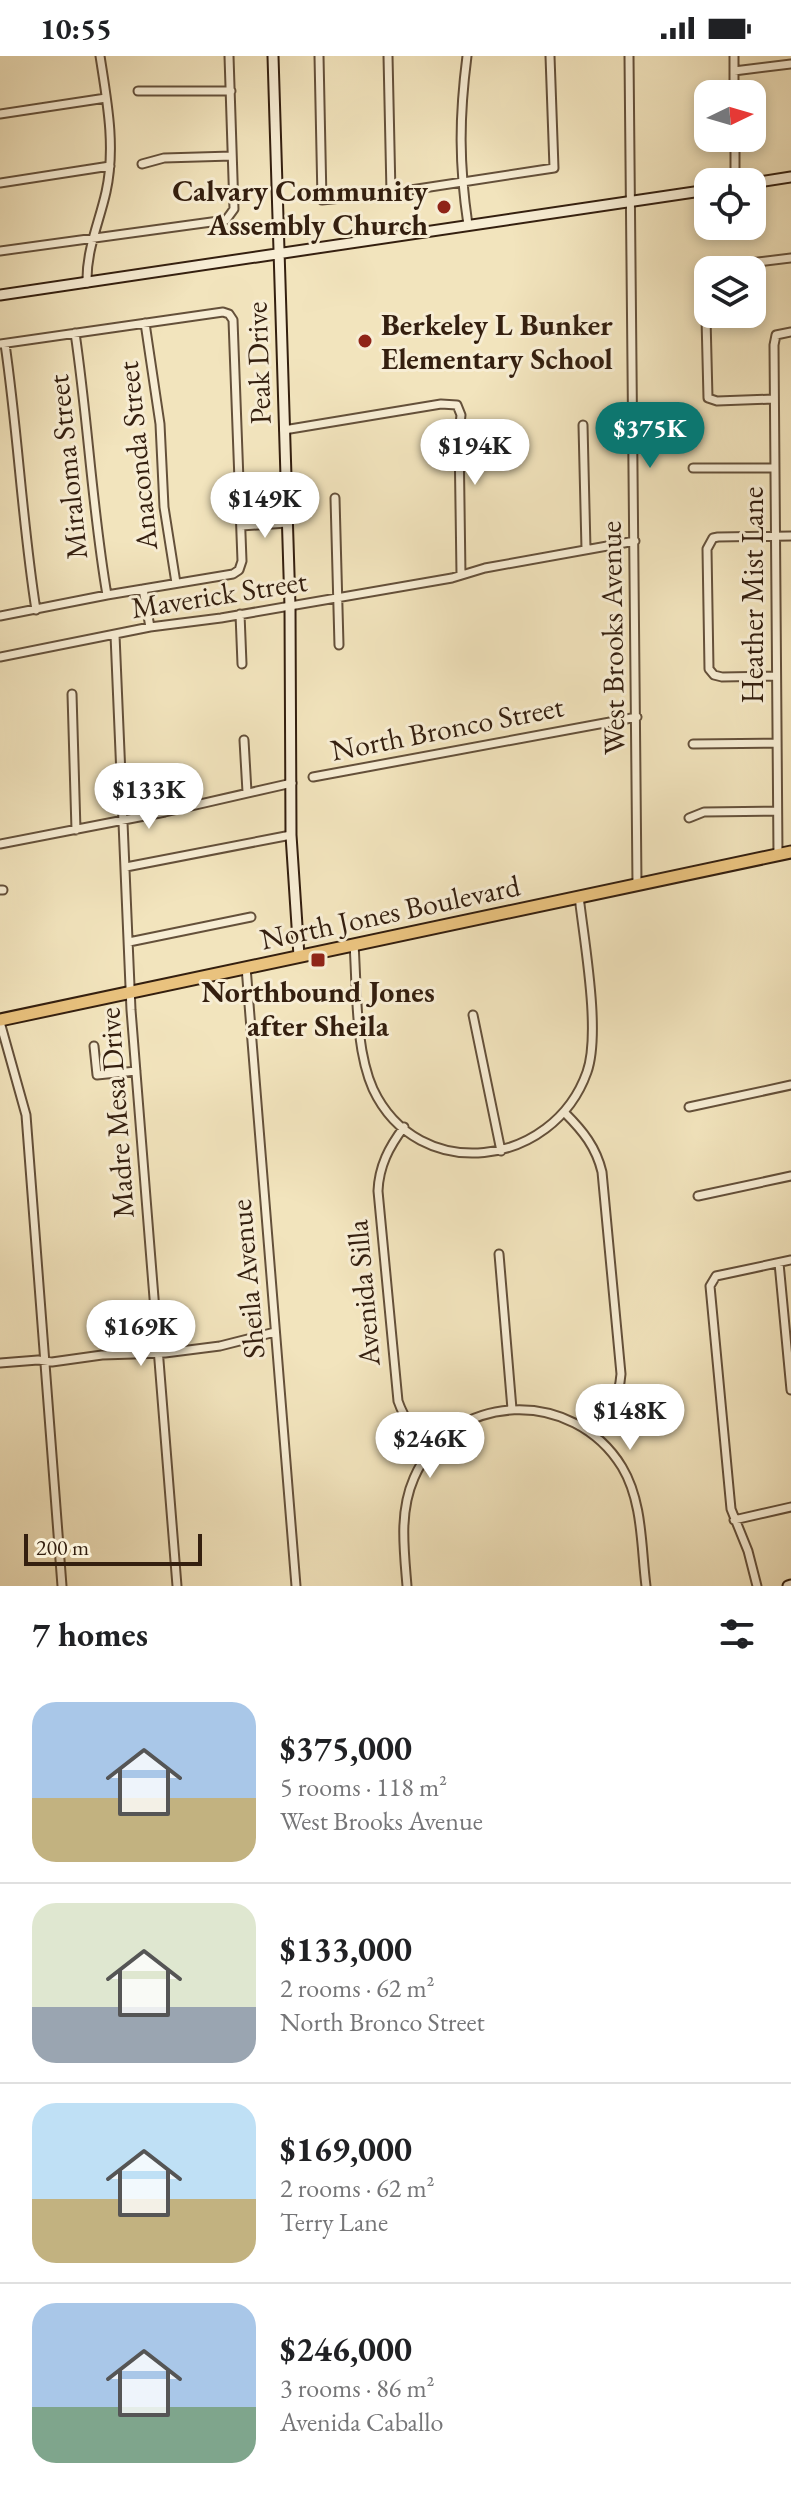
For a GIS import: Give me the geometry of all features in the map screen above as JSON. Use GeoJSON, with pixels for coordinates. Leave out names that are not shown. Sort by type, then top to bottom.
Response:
{"type":"FeatureCollection","features":[{"type":"Feature","properties":{"kind":"main road","name":"North Jones Boulevard"},"geometry":{"type":"LineString","coordinates":[[0,1021],[791,852]]}},
{"type":"Feature","properties":{"kind":"street"},"geometry":{"type":"LineString","coordinates":[[87,283],[86,265],[110,166],[111,139],[100,56]]}},
{"type":"Feature","properties":{"kind":"street"},"geometry":{"type":"LineString","coordinates":[[0,251],[226,220],[231,216],[234,209],[229,56]]}},
{"type":"Feature","properties":{"kind":"street","name":"Peak Drive"},"geometry":{"type":"LineString","coordinates":[[273,56],[290,606],[291,835],[299,956]]}},
{"type":"Feature","properties":{"kind":"street"},"geometry":{"type":"LineString","coordinates":[[319,56],[322,200],[391,193],[554,168],[550,56]]}},
{"type":"Feature","properties":{"kind":"street"},"geometry":{"type":"LineString","coordinates":[[388,56],[391,193]]}},
{"type":"Feature","properties":{"kind":"street"},"geometry":{"type":"LineString","coordinates":[[467,56],[460,117],[461,182],[468,225]]}},
{"type":"Feature","properties":{"kind":"street","name":"West Brooks Avenue"},"geometry":{"type":"LineString","coordinates":[[629,56],[637,884]]}},
{"type":"Feature","properties":{"kind":"street"},"geometry":{"type":"LineString","coordinates":[[734,56],[734,80]]}},
{"type":"Feature","properties":{"kind":"street"},"geometry":{"type":"LineString","coordinates":[[734,71],[791,64]]}},
{"type":"Feature","properties":{"kind":"street"},"geometry":{"type":"LineString","coordinates":[[138,91],[231,91]]}},
{"type":"Feature","properties":{"kind":"street"},"geometry":{"type":"LineString","coordinates":[[0,114],[106,98]]}},
{"type":"Feature","properties":{"kind":"street"},"geometry":{"type":"LineString","coordinates":[[142,164],[164,158],[232,156]]}},
{"type":"Feature","properties":{"kind":"street"},"geometry":{"type":"LineString","coordinates":[[0,183],[110,166]]}},
{"type":"Feature","properties":{"kind":"street"},"geometry":{"type":"LineString","coordinates":[[766,181],[791,177]]}},
{"type":"Feature","properties":{"kind":"street"},"geometry":{"type":"LineString","coordinates":[[0,295],[694,192]]}},
{"type":"Feature","properties":{"kind":"street"},"geometry":{"type":"LineString","coordinates":[[766,260],[791,258]]}},
{"type":"Feature","properties":{"kind":"street"},"geometry":{"type":"LineString","coordinates":[[0,616],[36,610],[107,595],[233,574],[239,570],[242,561],[233,320],[229,314],[223,312],[2,344],[17,428],[25,537],[36,610]]}},
{"type":"Feature","properties":{"kind":"street","name":"Anaconda Street"},"geometry":{"type":"LineString","coordinates":[[145,323],[160,424],[164,507],[176,583]]}},
{"type":"Feature","properties":{"kind":"street"},"geometry":{"type":"LineString","coordinates":[[708,328],[708,398],[717,401],[773,399]]}},
{"type":"Feature","properties":{"kind":"street","name":"Heather Mist Lane"},"geometry":{"type":"LineString","coordinates":[[778,855],[774,345],[776,335],[791,332]]}},
{"type":"Feature","properties":{"kind":"street","name":"Miraloma Street"},"geometry":{"type":"LineString","coordinates":[[75,333],[86,410],[98,543],[107,595]]}},
{"type":"Feature","properties":{"kind":"street"},"geometry":{"type":"LineString","coordinates":[[284,430],[441,404],[457,405],[461,415],[461,575]]}},
{"type":"Feature","properties":{"kind":"street"},"geometry":{"type":"LineString","coordinates":[[583,425],[586,549]]}},
{"type":"Feature","properties":{"kind":"street"},"geometry":{"type":"LineString","coordinates":[[693,468],[775,468]]}},
{"type":"Feature","properties":{"kind":"street"},"geometry":{"type":"LineString","coordinates":[[335,498],[339,645]]}},
{"type":"Feature","properties":{"kind":"street"},"geometry":{"type":"LineString","coordinates":[[241,526],[287,523]]}},
{"type":"Feature","properties":{"kind":"street"},"geometry":{"type":"LineString","coordinates":[[776,676],[722,677],[714,675],[708,665],[707,549],[711,541],[718,537],[791,536]]}},
{"type":"Feature","properties":{"kind":"street","name":"Maverick Street"},"geometry":{"type":"LineString","coordinates":[[0,657],[150,627],[337,599],[635,541]]}},
{"type":"Feature","properties":{"kind":"street"},"geometry":{"type":"LineString","coordinates":[[143,589],[150,627]]}},
{"type":"Feature","properties":{"kind":"street"},"geometry":{"type":"LineString","coordinates":[[240,614],[242,664]]}},
{"type":"Feature","properties":{"kind":"street","name":"Madre Mesa Drive"},"geometry":{"type":"LineString","coordinates":[[115,635],[136,1071],[177,1586]]}},
{"type":"Feature","properties":{"kind":"street"},"geometry":{"type":"LineString","coordinates":[[72,694],[76,830]]}},
{"type":"Feature","properties":{"kind":"street","name":"North Bronco Street"},"geometry":{"type":"LineString","coordinates":[[313,777],[637,717]]}},
{"type":"Feature","properties":{"kind":"street"},"geometry":{"type":"LineString","coordinates":[[244,740],[247,792]]}},
{"type":"Feature","properties":{"kind":"street"},"geometry":{"type":"LineString","coordinates":[[693,744],[777,743]]}},
{"type":"Feature","properties":{"kind":"street"},"geometry":{"type":"LineString","coordinates":[[0,844],[292,783]]}},
{"type":"Feature","properties":{"kind":"street"},"geometry":{"type":"LineString","coordinates":[[689,818],[704,812],[777,811]]}},
{"type":"Feature","properties":{"kind":"street"},"geometry":{"type":"LineString","coordinates":[[126,867],[291,835]]}},
{"type":"Feature","properties":{"kind":"street"},"geometry":{"type":"LineString","coordinates":[[354,944],[366,1069],[380,1101],[404,1127],[438,1146],[460,1152],[501,1151],[521,1145],[546,1130],[565,1113],[576,1098],[588,1070],[592,1045],[579,896]]}},
{"type":"Feature","properties":{"kind":"street"},"geometry":{"type":"LineString","coordinates":[[129,942],[251,917]]}},
{"type":"Feature","properties":{"kind":"street","name":"Sheila Avenue"},"geometry":{"type":"LineString","coordinates":[[246,967],[296,1586]]}},
{"type":"Feature","properties":{"kind":"street"},"geometry":{"type":"LineString","coordinates":[[473,1015],[501,1151]]}},
{"type":"Feature","properties":{"kind":"street"},"geometry":{"type":"LineString","coordinates":[[0,1021],[26,1115],[62,1586]]}},
{"type":"Feature","properties":{"kind":"street"},"geometry":{"type":"LineString","coordinates":[[94,1046],[97,1075],[136,1071]]}},
{"type":"Feature","properties":{"kind":"street"},"geometry":{"type":"LineString","coordinates":[[689,1107],[791,1085]]}},
{"type":"Feature","properties":{"kind":"street"},"geometry":{"type":"LineString","coordinates":[[565,1113],[587,1136],[602,1172],[620,1388],[611,1414],[596,1437]]}},
{"type":"Feature","properties":{"kind":"street","name":"Avenida Silla"},"geometry":{"type":"LineString","coordinates":[[404,1127],[390,1145],[383,1161],[378,1191],[398,1401],[404,1418],[431,1449]]}},
{"type":"Feature","properties":{"kind":"street"},"geometry":{"type":"LineString","coordinates":[[698,1196],[791,1176]]}},
{"type":"Feature","properties":{"kind":"street"},"geometry":{"type":"LineString","coordinates":[[499,1254],[512,1409]]}},
{"type":"Feature","properties":{"kind":"street"},"geometry":{"type":"LineString","coordinates":[[757,1586],[748,1551],[734,1520],[710,1286],[716,1276],[791,1260]]}},
{"type":"Feature","properties":{"kind":"street"},"geometry":{"type":"LineString","coordinates":[[779,1263],[791,1390]]}},
{"type":"Feature","properties":{"kind":"street"},"geometry":{"type":"LineString","coordinates":[[0,1363],[220,1346],[275,1332]]}},
{"type":"Feature","properties":{"kind":"street"},"geometry":{"type":"LineString","coordinates":[[407,1586],[403,1525],[408,1493],[431,1449],[467,1422],[512,1409],[532,1408],[556,1413],[596,1437],[613,1453],[630,1483],[646,1586]]}},
{"type":"Feature","properties":{"kind":"street"},"geometry":{"type":"LineString","coordinates":[[734,1520],[791,1507]]}},
{"type":"Feature","properties":{"kind":"place","name":"Calvary Community Assembly Church"},"geometry":{"type":"Point","coordinates":[444,207]}},
{"type":"Feature","properties":{"kind":"place","name":"Berkeley L Bunker Elementary School"},"geometry":{"type":"Point","coordinates":[365,341]}},
{"type":"Feature","properties":{"kind":"place","name":"Northbound Jones after Sheila"},"geometry":{"type":"Point","coordinates":[318,960]}}]}
